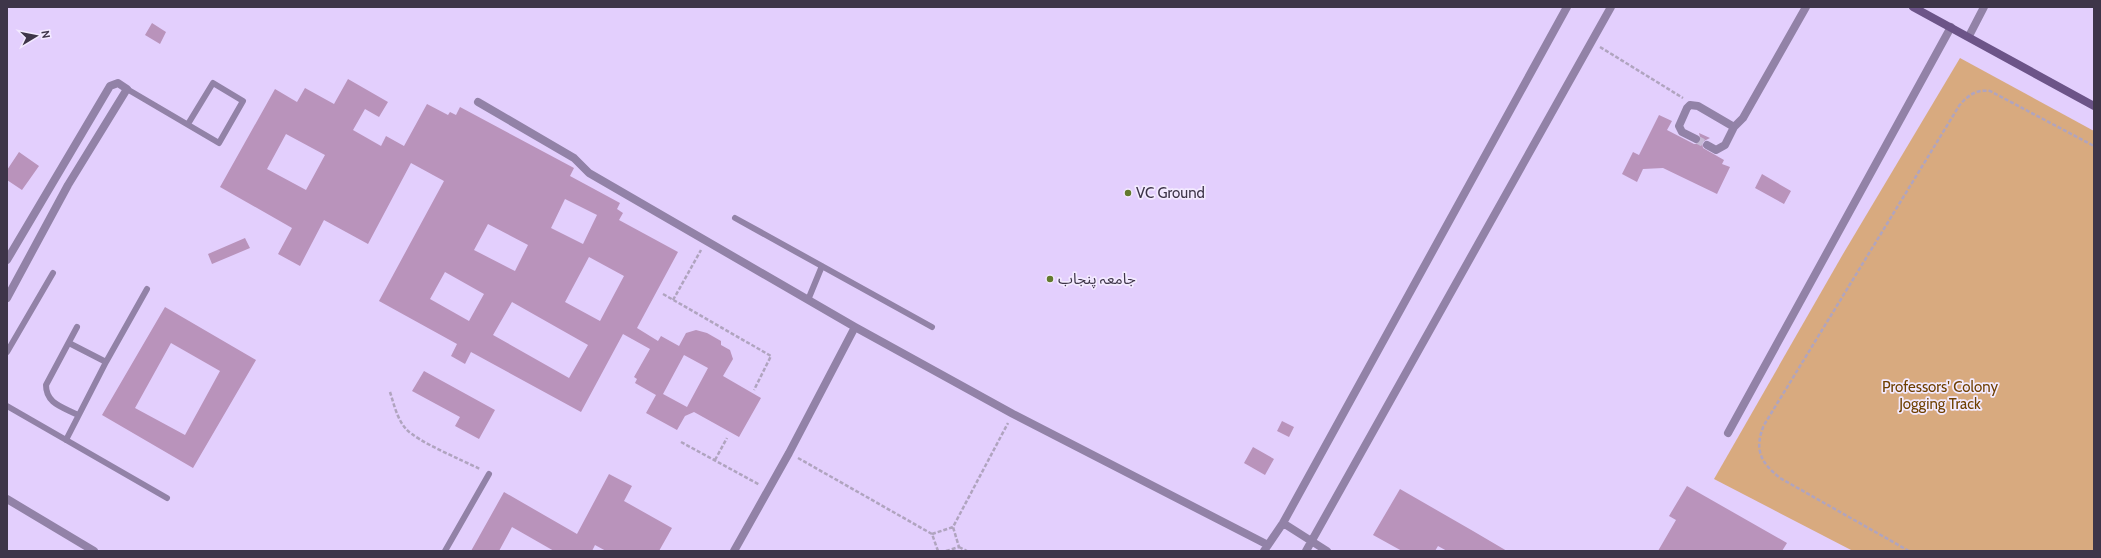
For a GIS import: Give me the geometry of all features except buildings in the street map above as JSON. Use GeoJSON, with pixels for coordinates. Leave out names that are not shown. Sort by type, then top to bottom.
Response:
{"type":"FeatureCollection","features":[{"type":"Feature","properties":{"kind":"street"},"geometry":{"type":"LineString","coordinates":[[478,102],[574,158],[589,173],[855,327],[1012,414],[1266,548],[1283,523],[1567,7]]}},
{"type":"Feature","properties":{"kind":"street"},"geometry":{"type":"LineString","coordinates":[[1306,551],[1611,7]]}},
{"type":"Feature","properties":{"kind":"street"},"geometry":{"type":"LineString","coordinates":[[1707,145],[1716,150],[1723,148],[1734,127],[1743,118],[1806,7]]}},
{"type":"Feature","properties":{"kind":"street"},"geometry":{"type":"LineString","coordinates":[[1913,7],[1969,36],[2094,106]]}},
{"type":"Feature","properties":{"kind":"street"},"geometry":{"type":"LineString","coordinates":[[1969,36],[1984,7]]}},
{"type":"Feature","properties":{"kind":"street"},"geometry":{"type":"LineString","coordinates":[[1728,433],[1952,27]]}},
{"type":"Feature","properties":{"kind":"street"},"geometry":{"type":"LineString","coordinates":[[7,260],[110,86],[118,83],[127,89],[68,185],[7,298]]}},
{"type":"Feature","properties":{"kind":"street"},"geometry":{"type":"LineString","coordinates":[[1696,139],[1682,132],[1679,126],[1690,105],[1698,106],[1734,127]]}},
{"type":"Feature","properties":{"kind":"street"},"geometry":{"type":"LineString","coordinates":[[734,551],[789,453],[855,327]]}},
{"type":"Feature","properties":{"kind":"street"},"geometry":{"type":"LineString","coordinates":[[7,499],[94,551]]}},
{"type":"Feature","properties":{"kind":"street"},"geometry":{"type":"LineString","coordinates":[[1283,523],[1327,551]]}},
{"type":"Feature","properties":{"kind":"lane"},"geometry":{"type":"LineString","coordinates":[[127,89],[219,143],[243,101],[213,83],[188,124]]}},
{"type":"Feature","properties":{"kind":"lane"},"geometry":{"type":"LineString","coordinates":[[735,218],[932,327]]}},
{"type":"Feature","properties":{"kind":"lane"},"geometry":{"type":"LineString","coordinates":[[808,300],[822,266]]}},
{"type":"Feature","properties":{"kind":"lane"},"geometry":{"type":"LineString","coordinates":[[7,352],[53,273]]}},
{"type":"Feature","properties":{"kind":"lane"},"geometry":{"type":"LineString","coordinates":[[66,440],[106,362],[147,289]]}},
{"type":"Feature","properties":{"kind":"lane"},"geometry":{"type":"LineString","coordinates":[[77,327],[46,385],[46,394],[50,401],[78,415]]}},
{"type":"Feature","properties":{"kind":"lane"},"geometry":{"type":"LineString","coordinates":[[69,343],[106,362]]}},
{"type":"Feature","properties":{"kind":"lane"},"geometry":{"type":"LineString","coordinates":[[7,406],[167,498]]}},
{"type":"Feature","properties":{"kind":"lane"},"geometry":{"type":"LineString","coordinates":[[445,551],[489,474]]}},
{"type":"Feature","properties":{"kind":"path"},"geometry":{"type":"LineString","coordinates":[[1591,42],[1683,97],[1690,105]]}},
{"type":"Feature","properties":{"kind":"path"},"geometry":{"type":"LineString","coordinates":[[1909,551],[1780,478],[1768,469],[1762,459],[1759,449],[1760,434],[1764,425],[1958,106],[1965,99],[1982,90],[1990,91],[2094,146]]}},
{"type":"Feature","properties":{"kind":"path"},"geometry":{"type":"LineString","coordinates":[[673,300],[706,241]]}},
{"type":"Feature","properties":{"kind":"path"},"geometry":{"type":"LineString","coordinates":[[663,294],[772,356],[754,390]]}},
{"type":"Feature","properties":{"kind":"path"},"geometry":{"type":"LineString","coordinates":[[390,392],[400,420],[406,429],[417,437],[489,474]]}},
{"type":"Feature","properties":{"kind":"path"},"geometry":{"type":"LineString","coordinates":[[932,534],[953,527],[1012,414]]}},
{"type":"Feature","properties":{"kind":"path"},"geometry":{"type":"LineString","coordinates":[[715,460],[727,438]]}},
{"type":"Feature","properties":{"kind":"path"},"geometry":{"type":"LineString","coordinates":[[681,442],[769,490]]}},
{"type":"Feature","properties":{"kind":"path"},"geometry":{"type":"LineString","coordinates":[[789,453],[932,534],[938,551]]}},
{"type":"Feature","properties":{"kind":"path"},"geometry":{"type":"LineString","coordinates":[[953,527],[960,547],[967,551]]}},
{"type":"Feature","properties":{"kind":"path"},"geometry":{"type":"LineString","coordinates":[[946,551],[960,547]]}},
{"type":"Feature","properties":{"kind":"shaded area","name":"جامعہ پنجاب"},"geometry":{"type":"Polygon","coordinates":[[[7,7],[2094,7],[2094,551],[7,551],[7,7]]]}},
{"type":"Feature","properties":{"kind":"green space","name":"Professors' Colony Jogging Track"},"geometry":{"type":"Polygon","coordinates":[[[1960,58],[2094,131],[2094,551],[1853,551],[1714,479],[1843,254],[1960,58]]]}},
{"type":"Feature","properties":{"kind":"tunnel"},"geometry":{"type":"LineString","coordinates":[[1696,139],[1707,145]]}},
{"type":"Feature","properties":{"kind":"place","name":"VC Ground"},"geometry":{"type":"Point","coordinates":[1128,193]}},
{"type":"Feature","properties":{"kind":"place","name":"جامعہ پنجاب"},"geometry":{"type":"Point","coordinates":[1050,279]}}]}
